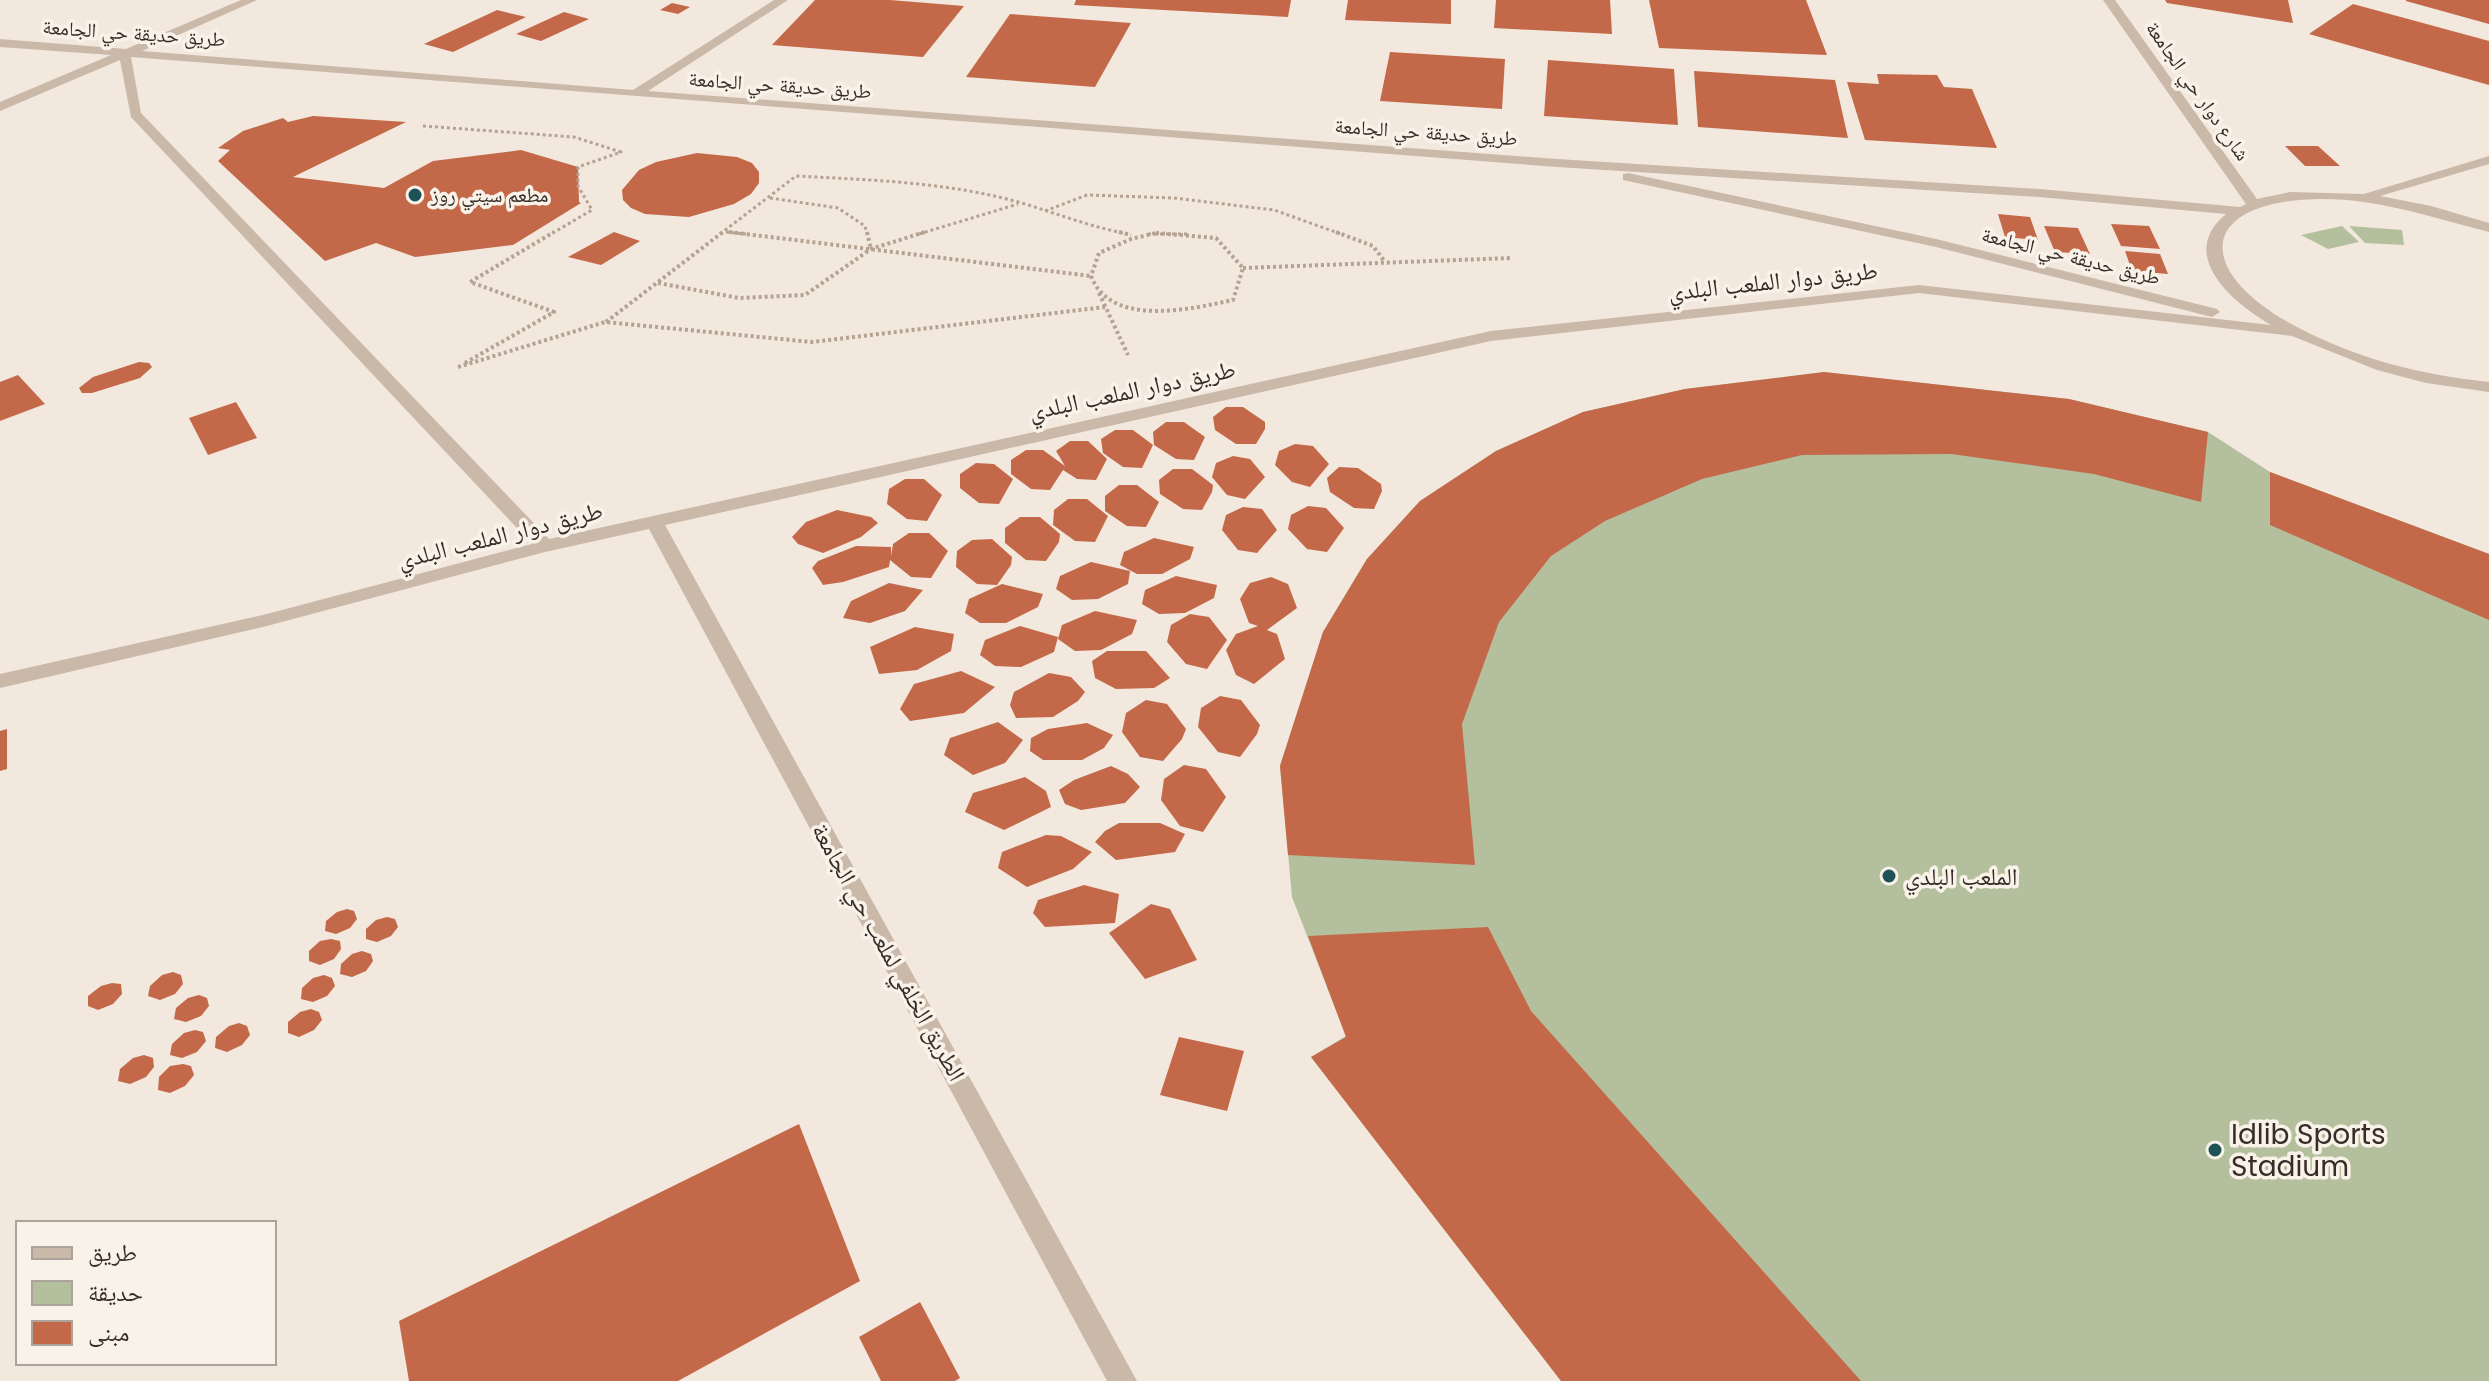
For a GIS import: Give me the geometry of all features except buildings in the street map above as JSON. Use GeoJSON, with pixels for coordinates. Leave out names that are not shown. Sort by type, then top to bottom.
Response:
{"type":"FeatureCollection","features":[{"type":"Feature","properties":{"kind":"street"},"geometry":{"type":"LineString","coordinates":[[0,107],[251,0]]}},
{"type":"Feature","properties":{"kind":"street"},"geometry":{"type":"LineString","coordinates":[[635,94],[782,0]]}},
{"type":"Feature","properties":{"kind":"street","name":"شارع دوار حي الجامعة"},"geometry":{"type":"LineString","coordinates":[[2109,0],[2247,208]]}},
{"type":"Feature","properties":{"kind":"street","name":"طريق حديقة حي الجامعة"},"geometry":{"type":"LineString","coordinates":[[0,43],[1557,163],[2247,208],[2300,197],[2358,198]]}},
{"type":"Feature","properties":{"kind":"street"},"geometry":{"type":"LineString","coordinates":[[124,52],[135,114],[545,546]]}},
{"type":"Feature","properties":{"kind":"street"},"geometry":{"type":"LineString","coordinates":[[2358,198],[2437,178],[2489,160]]}},
{"type":"Feature","properties":{"kind":"street","name":"طريق حديقة حي الجامعة"},"geometry":{"type":"LineString","coordinates":[[1557,163],[1936,243],[2293,332]]}},
{"type":"Feature","properties":{"kind":"street"},"geometry":{"type":"LineString","coordinates":[[2358,198],[2428,209],[2489,228]]}},
{"type":"Feature","properties":{"kind":"street"},"geometry":{"type":"LineString","coordinates":[[2247,208],[2225,221],[2216,234],[2212,248],[2215,263],[2242,297],[2293,332],[2365,362],[2406,374],[2489,387]]}},
{"type":"Feature","properties":{"kind":"street","name":"طريق دوار الملعب البلدي"},"geometry":{"type":"LineString","coordinates":[[0,681],[263,621],[545,546],[1491,336],[1919,289],[2293,332]]}},
{"type":"Feature","properties":{"kind":"street","name":"الطريق الخلفي لملعب حي الجامعة"},"geometry":{"type":"LineString","coordinates":[[655,524],[1123,1381]]}},
{"type":"Feature","properties":{"kind":"path"},"geometry":{"type":"LineString","coordinates":[[423,126],[574,137],[621,152],[578,167],[578,186],[592,210],[470,282],[554,312],[458,367],[605,322],[796,176],[912,182],[1021,203],[1083,225],[1133,236]]}},
{"type":"Feature","properties":{"kind":"path"},"geometry":{"type":"LineString","coordinates":[[1044,211],[1087,195],[1174,198],[1274,210],[1373,246],[1385,262]]}},
{"type":"Feature","properties":{"kind":"path"},"geometry":{"type":"LineString","coordinates":[[769,198],[838,208],[865,226],[871,249]]}},
{"type":"Feature","properties":{"kind":"path"},"geometry":{"type":"LineString","coordinates":[[657,283],[739,298],[805,295],[871,249],[1021,203]]}},
{"type":"Feature","properties":{"kind":"path"},"geometry":{"type":"LineString","coordinates":[[725,231],[1091,276]]}},
{"type":"Feature","properties":{"kind":"path"},"geometry":{"type":"LineString","coordinates":[[1128,355],[1091,276],[1099,253],[1133,236],[1158,231],[1216,238],[1243,268]]}},
{"type":"Feature","properties":{"kind":"path"},"geometry":{"type":"LineString","coordinates":[[1243,268],[1511,258]]}},
{"type":"Feature","properties":{"kind":"path"},"geometry":{"type":"LineString","coordinates":[[1099,292],[1122,304],[1156,311],[1184,311],[1233,300],[1243,268]]}},
{"type":"Feature","properties":{"kind":"path"},"geometry":{"type":"LineString","coordinates":[[605,322],[812,342],[1105,307]]}},
{"type":"Feature","properties":{"kind":"green space"},"geometry":{"type":"Polygon","coordinates":[[[2342,226],[2359,242],[2328,249],[2301,235],[2342,226]]]}},
{"type":"Feature","properties":{"kind":"green space"},"geometry":{"type":"Polygon","coordinates":[[[2349,226],[2402,230],[2404,245],[2365,243],[2349,226]]]}},
{"type":"Feature","properties":{"kind":"green space","name":"الملعب البلدي"},"geometry":{"type":"Polygon","coordinates":[[[1824,372],[2069,399],[2208,432],[2270,472],[2489,554],[2489,1381],[1561,1381],[1311,1057],[1346,1036],[1292,897],[1280,766],[1323,632],[1367,559],[1420,501],[1496,451],[1583,412],[1685,389],[1824,372]]]}},
{"type":"Feature","properties":{"kind":"place","name":"مطعم سيتي روز"},"geometry":{"type":"Point","coordinates":[415,195]}},
{"type":"Feature","properties":{"kind":"place","name":"الملعب البلدي"},"geometry":{"type":"Point","coordinates":[1889,876]}},
{"type":"Feature","properties":{"kind":"place","name":"Idlib Sports Stadium"},"geometry":{"type":"Point","coordinates":[2215,1150]}}]}
